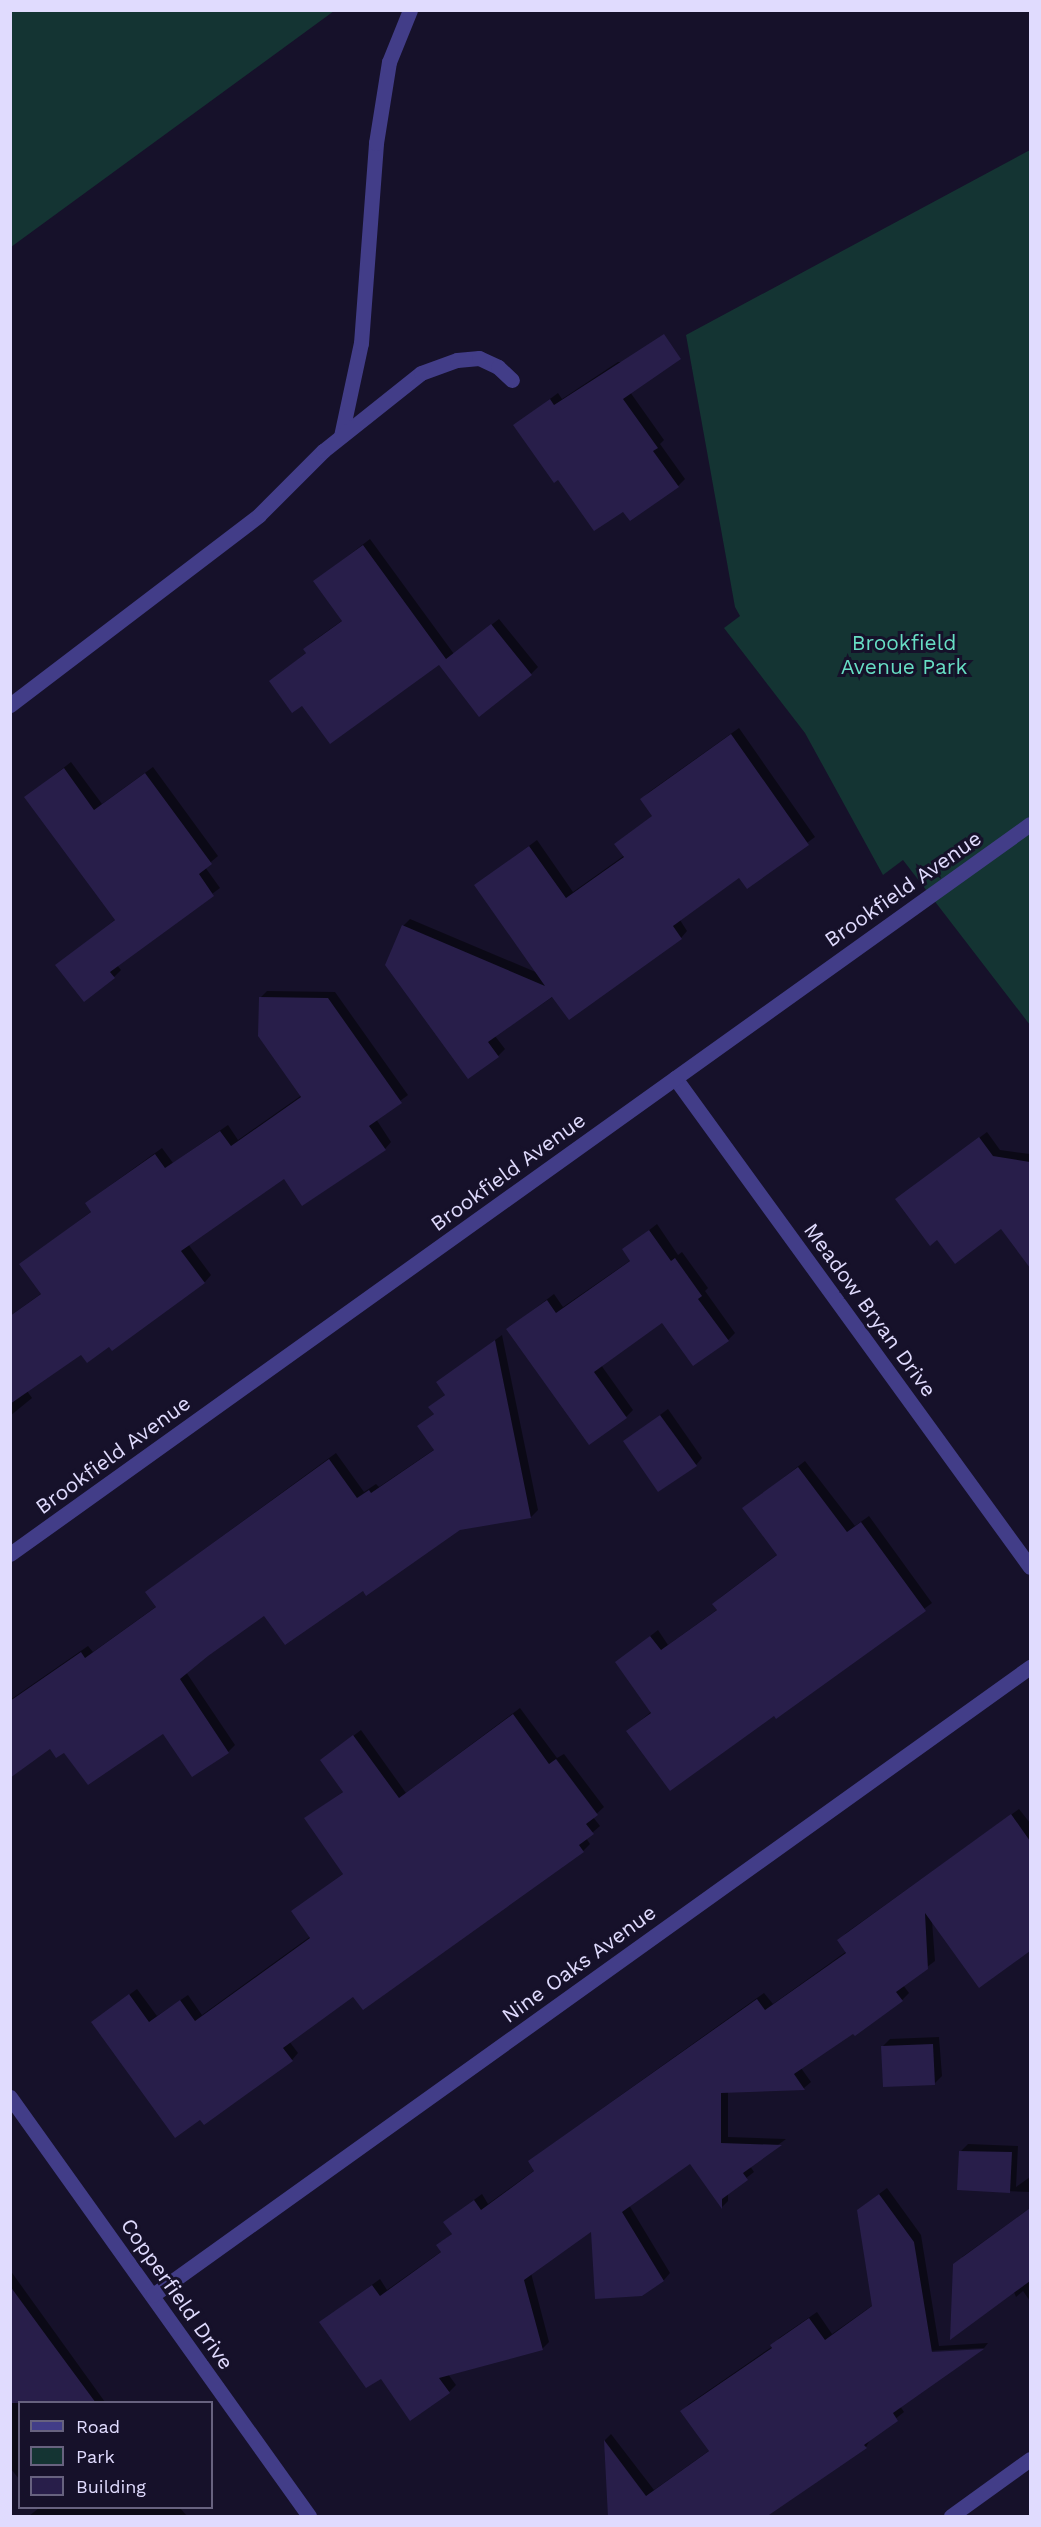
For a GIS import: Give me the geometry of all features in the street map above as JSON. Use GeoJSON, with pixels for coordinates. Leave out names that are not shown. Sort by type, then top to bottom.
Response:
{"type":"FeatureCollection","features":[{"type":"Feature","properties":{"kind":"street"},"geometry":{"type":"LineString","coordinates":[[341,436],[361,343],[376,143],[388,62],[410,10]]}},
{"type":"Feature","properties":{"kind":"street"},"geometry":{"type":"LineString","coordinates":[[10,705],[259,514],[341,436],[421,374],[457,360],[479,358],[498,367],[512,380]]}},
{"type":"Feature","properties":{"kind":"street","name":"Brookfield Avenue"},"geometry":{"type":"LineString","coordinates":[[10,1554],[1030,824]]}},
{"type":"Feature","properties":{"kind":"street","name":"Meadow Bryan Drive"},"geometry":{"type":"LineString","coordinates":[[675,1078],[1030,1567]]}},
{"type":"Feature","properties":{"kind":"street","name":"Nine Oaks Avenue"},"geometry":{"type":"LineString","coordinates":[[153,2295],[1030,1667]]}},
{"type":"Feature","properties":{"kind":"street","name":"Copperfield Drive"},"geometry":{"type":"LineString","coordinates":[[10,2097],[309,2517]]}},
{"type":"Feature","properties":{"kind":"street"},"geometry":{"type":"LineString","coordinates":[[951,2517],[1030,2459]]}},
{"type":"Feature","properties":{"kind":"green space"},"geometry":{"type":"Polygon","coordinates":[[[11,10],[334,10],[334,11],[11,247],[11,10]]]}},
{"type":"Feature","properties":{"kind":"green space","name":"Brookfield Avenue Park"},"geometry":{"type":"Polygon","coordinates":[[[1030,150],[1030,1025],[903,860],[883,875],[805,733],[724,628],[740,616],[735,607],[686,335],[1030,150]]]}},
{"type":"Feature","properties":{"kind":"building"},"geometry":{"type":"Polygon","coordinates":[[[664,334],[681,359],[623,399],[658,448],[653,451],[679,487],[630,521],[623,512],[594,531],[558,480],[554,483],[513,425],[550,399],[554,405],[664,334]]]}},
{"type":"Feature","properties":{"kind":"building"},"geometry":{"type":"Polygon","coordinates":[[[363,545],[446,659],[491,624],[532,675],[479,717],[439,665],[330,744],[302,706],[292,713],[269,681],[306,653],[303,649],[342,621],[313,581],[363,545]]]}},
{"type":"Feature","properties":{"kind":"building"},"geometry":{"type":"Polygon","coordinates":[[[731,734],[809,845],[747,889],[739,878],[673,926],[682,939],[569,1020],[552,997],[488,1042],[499,1057],[468,1079],[385,965],[402,925],[545,986],[474,885],[529,846],[566,898],[624,857],[614,844],[652,816],[640,799],[731,734]]]}},
{"type":"Feature","properties":{"kind":"building"},"geometry":{"type":"Polygon","coordinates":[[[64,768],[94,810],[145,773],[212,864],[199,874],[214,896],[110,972],[115,978],[84,1002],[55,965],[115,920],[24,797],[64,768]]]}},
{"type":"Feature","properties":{"kind":"building"},"geometry":{"type":"Polygon","coordinates":[[[259,997],[328,998],[402,1103],[369,1126],[386,1150],[302,1206],[284,1179],[181,1251],[205,1283],[112,1351],[109,1347],[87,1363],[81,1355],[10,1404],[10,1316],[41,1294],[19,1264],[91,1212],[85,1203],[155,1154],[165,1168],[220,1131],[231,1146],[301,1097],[258,1036],[259,997]]]}},
{"type":"Feature","properties":{"kind":"building"},"geometry":{"type":"Polygon","coordinates":[[[979,1137],[993,1156],[1030,1162],[1030,1268],[1001,1229],[955,1264],[937,1240],[930,1246],[895,1199],[979,1137]]]}},
{"type":"Feature","properties":{"kind":"building"},"geometry":{"type":"Polygon","coordinates":[[[649,1230],[671,1261],[675,1258],[702,1296],[698,1299],[729,1341],[693,1366],[662,1323],[594,1372],[627,1418],[589,1445],[506,1329],[547,1300],[556,1313],[630,1261],[622,1249],[649,1230]]]}},
{"type":"Feature","properties":{"kind":"building"},"geometry":{"type":"Polygon","coordinates":[[[495,1340],[531,1518],[460,1530],[366,1596],[363,1591],[285,1645],[264,1616],[208,1656],[180,1679],[229,1753],[192,1777],[163,1734],[88,1785],[64,1753],[56,1758],[50,1749],[10,1778],[10,1701],[81,1652],[85,1658],[156,1607],[145,1592],[329,1459],[357,1498],[369,1490],[371,1493],[434,1450],[417,1426],[434,1414],[428,1407],[445,1395],[436,1382],[495,1340]]]}},
{"type":"Feature","properties":{"kind":"building"},"geometry":{"type":"Polygon","coordinates":[[[660,1415],[697,1466],[658,1492],[623,1441],[660,1415]]]}},
{"type":"Feature","properties":{"kind":"building"},"geometry":{"type":"Polygon","coordinates":[[[798,1467],[847,1532],[861,1522],[926,1611],[776,1719],[774,1716],[670,1791],[626,1731],[651,1713],[615,1662],[650,1636],[661,1650],[717,1610],[712,1604],[777,1555],[742,1508],[798,1467]]]}},
{"type":"Feature","properties":{"kind":"building"},"geometry":{"type":"Polygon","coordinates":[[[513,1714],[549,1764],[556,1759],[598,1815],[586,1824],[594,1834],[579,1845],[584,1852],[363,2010],[353,1997],[283,2048],[293,2061],[204,2125],[200,2120],[175,2138],[91,2022],[129,1994],[149,2022],[180,2000],[195,2021],[310,1938],[291,1911],[343,1874],[304,1818],[343,1792],[320,1760],[353,1735],[399,1798],[513,1714]]]}},
{"type":"Feature","properties":{"kind":"building"},"geometry":{"type":"Polygon","coordinates":[[[1011,1814],[1030,1841],[1030,1951],[979,1988],[925,1913],[928,1969],[896,1992],[903,2001],[855,2036],[853,2034],[794,2074],[805,2090],[721,2093],[721,2143],[782,2145],[743,2173],[748,2180],[722,2199],[722,2209],[690,2164],[622,2212],[664,2281],[642,2296],[595,2299],[591,2232],[524,2280],[543,2350],[439,2378],[450,2393],[410,2421],[381,2379],[366,2388],[319,2322],[372,2285],[380,2296],[441,2252],[436,2245],[452,2234],[443,2222],[474,2200],[481,2210],[534,2171],[528,2161],[757,1999],[765,2010],[846,1953],[837,1940],[1011,1814]]]}},
{"type":"Feature","properties":{"kind":"building"},"geometry":{"type":"Polygon","coordinates":[[[933,2044],[935,2085],[883,2087],[881,2046],[933,2044]]]}},
{"type":"Feature","properties":{"kind":"building"},"geometry":{"type":"Polygon","coordinates":[[[959,2151],[1012,2152],[1010,2193],[957,2190],[959,2151]]]}},
{"type":"Feature","properties":{"kind":"building"},"geometry":{"type":"Polygon","coordinates":[[[879,2194],[914,2242],[932,2352],[984,2349],[893,2413],[898,2421],[864,2445],[867,2448],[766,2517],[608,2517],[604,2440],[646,2496],[709,2451],[680,2411],[772,2348],[770,2345],[809,2318],[825,2340],[872,2306],[857,2210],[879,2194]]]}},
{"type":"Feature","properties":{"kind":"building"},"geometry":{"type":"Polygon","coordinates":[[[1030,2208],[1030,2281],[950,2340],[953,2264],[1030,2208]]]}},
{"type":"Feature","properties":{"kind":"building"},"geometry":{"type":"Polygon","coordinates":[[[10,2286],[95,2401],[18,2401],[18,2403],[10,2403],[10,2286]]]}}]}
